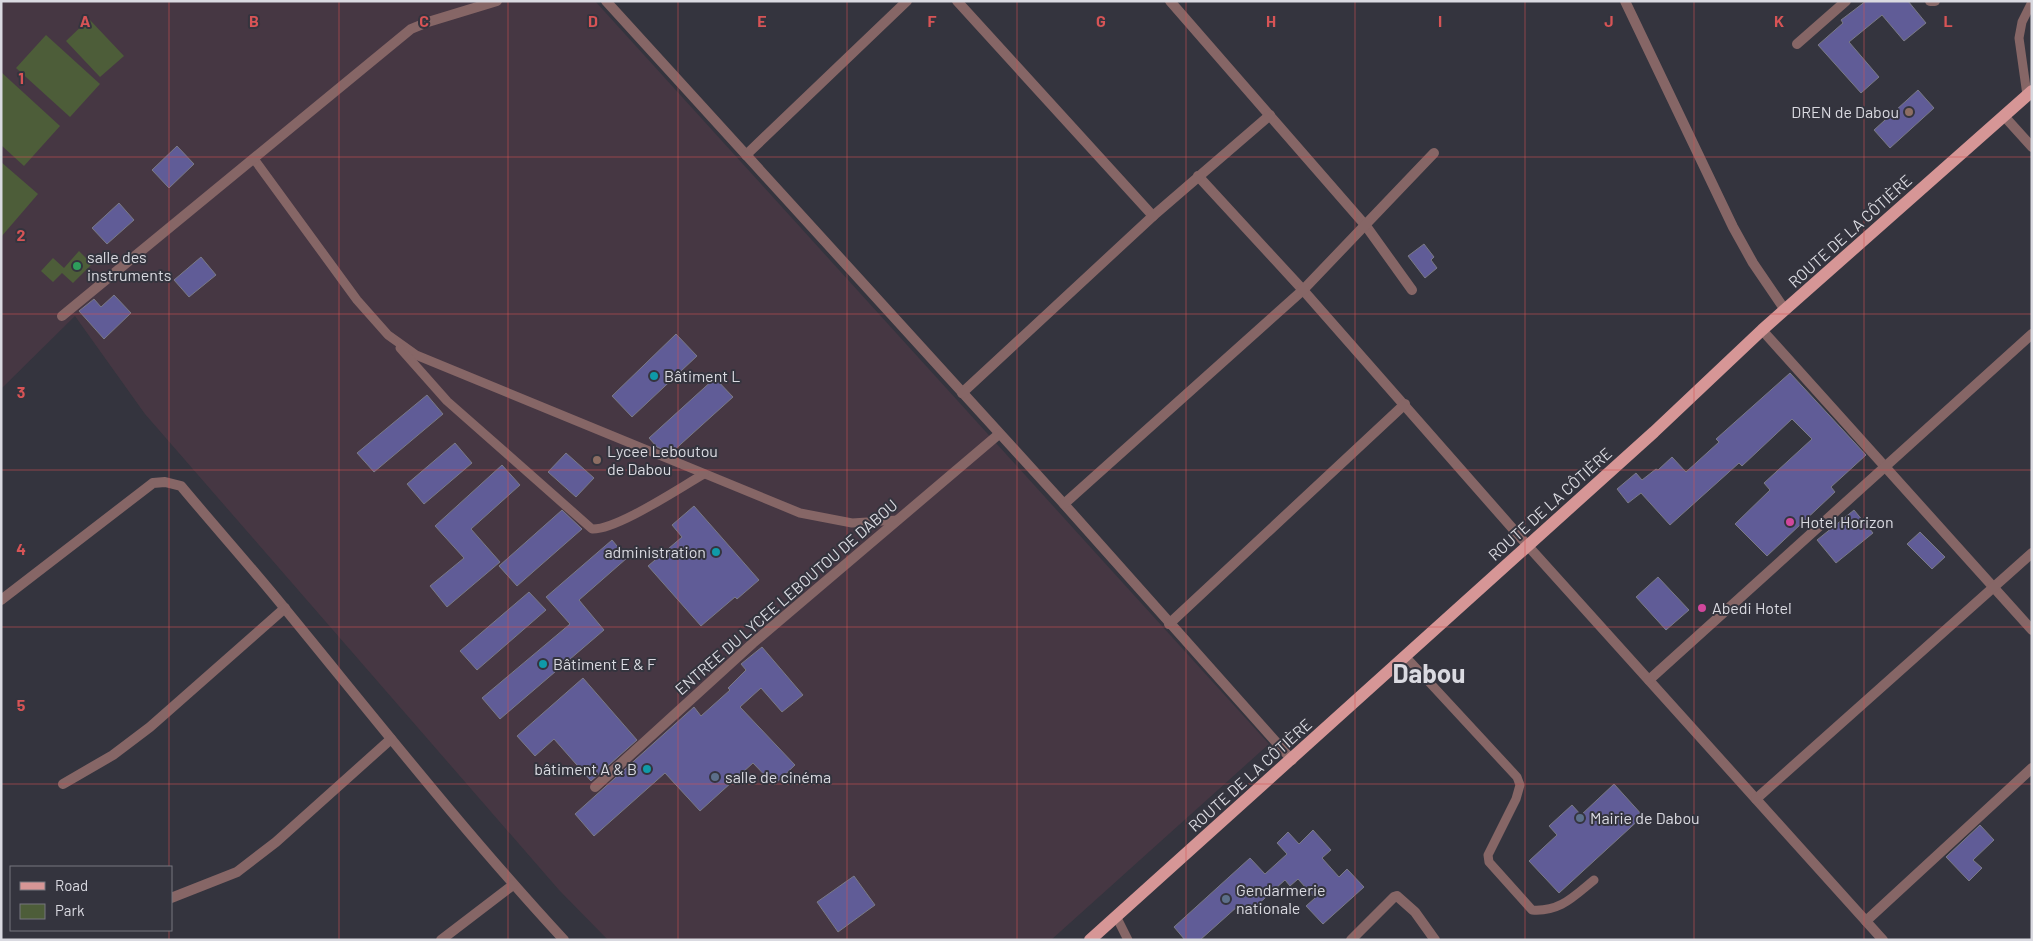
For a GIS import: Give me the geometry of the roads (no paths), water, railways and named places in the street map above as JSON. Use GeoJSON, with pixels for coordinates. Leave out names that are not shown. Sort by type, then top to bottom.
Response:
{"type":"FeatureCollection","features":[{"type":"Feature","properties":{"kind":"main road","name":"ROUTE DE LA CÔTIÈRE"},"geometry":{"type":"LineString","coordinates":[[1090,940],[1654,432],[1762,330],[2029,93]]}},
{"type":"Feature","properties":{"kind":"street"},"geometry":{"type":"LineString","coordinates":[[62,316],[411,28],[497,1]]}},
{"type":"Feature","properties":{"kind":"street"},"geometry":{"type":"LineString","coordinates":[[606,1],[1064,504],[1292,760]]}},
{"type":"Feature","properties":{"kind":"street"},"geometry":{"type":"LineString","coordinates":[[957,1],[1153,216]]}},
{"type":"Feature","properties":{"kind":"street"},"geometry":{"type":"LineString","coordinates":[[1170,1],[1366,226],[1412,290]]}},
{"type":"Feature","properties":{"kind":"street"},"geometry":{"type":"LineString","coordinates":[[1625,1],[1733,227],[1753,263],[1785,310]]}},
{"type":"Feature","properties":{"kind":"street"},"geometry":{"type":"LineString","coordinates":[[1797,44],[1846,1]]}},
{"type":"Feature","properties":{"kind":"street"},"geometry":{"type":"LineString","coordinates":[[1930,1],[1935,1]]}},
{"type":"Feature","properties":{"kind":"street"},"geometry":{"type":"LineString","coordinates":[[746,155],[903,3]]}},
{"type":"Feature","properties":{"kind":"street"},"geometry":{"type":"LineString","coordinates":[[962,393],[1153,216],[1270,115]]}},
{"type":"Feature","properties":{"kind":"street"},"geometry":{"type":"LineString","coordinates":[[2004,116],[2032,147]]}},
{"type":"Feature","properties":{"kind":"street"},"geometry":{"type":"LineString","coordinates":[[1064,504],[1303,290],[1434,153]]}},
{"type":"Feature","properties":{"kind":"street"},"geometry":{"type":"LineString","coordinates":[[1198,176],[1303,290],[1528,546],[1883,940]]}},
{"type":"Feature","properties":{"kind":"street"},"geometry":{"type":"LineString","coordinates":[[1762,330],[2032,630]]}},
{"type":"Feature","properties":{"kind":"street"},"geometry":{"type":"LineString","coordinates":[[1649,680],[2032,334]]}},
{"type":"Feature","properties":{"kind":"street"},"geometry":{"type":"LineString","coordinates":[[1169,624],[1405,404]]}},
{"type":"Feature","properties":{"kind":"street","name":"ENTREE DU LYCEE LEBOUTOU DE DABOU"},"geometry":{"type":"LineString","coordinates":[[595,787],[752,643],[999,434]]}},
{"type":"Feature","properties":{"kind":"street"},"geometry":{"type":"LineString","coordinates":[[1,600],[140,492],[153,484],[165,482],[181,486],[285,608],[513,885],[564,940]]}},
{"type":"Feature","properties":{"kind":"street"},"geometry":{"type":"LineString","coordinates":[[1756,799],[2032,553]]}},
{"type":"Feature","properties":{"kind":"street"},"geometry":{"type":"LineString","coordinates":[[63,784],[113,755],[150,727],[285,608]]}},
{"type":"Feature","properties":{"kind":"street"},"geometry":{"type":"LineString","coordinates":[[172,898],[237,872],[276,842],[391,739]]}},
{"type":"Feature","properties":{"kind":"street"},"geometry":{"type":"LineString","coordinates":[[1866,921],[2032,768]]}},
{"type":"Feature","properties":{"kind":"street"},"geometry":{"type":"LineString","coordinates":[[441,940],[513,885]]}},
{"type":"Feature","properties":{"kind":"street"},"geometry":{"type":"LineString","coordinates":[[1350,940],[1397,896],[1415,912],[1435,940]]}},
{"type":"Feature","properties":{"kind":"lane"},"geometry":{"type":"LineString","coordinates":[[2029,93],[2020,38],[2022,22],[2032,2]]}},
{"type":"Feature","properties":{"kind":"lane"},"geometry":{"type":"LineString","coordinates":[[254,159],[357,300],[447,401],[592,529],[602,529],[620,522],[704,474]]}},
{"type":"Feature","properties":{"kind":"lane"},"geometry":{"type":"LineString","coordinates":[[388,335],[416,355],[444,368],[800,513],[852,524],[898,520]]}},
{"type":"Feature","properties":{"kind":"lane"},"geometry":{"type":"LineString","coordinates":[[1405,656],[1517,777],[1520,785],[1516,798],[1488,855],[1488,862],[1532,910],[1545,911],[1561,906],[1594,880]]}},
{"type":"Feature","properties":{"kind":"lane"},"geometry":{"type":"LineString","coordinates":[[1116,916],[1128,940]]}},
{"type":"Feature","properties":{"kind":"place","name":"DREN de Dabou"},"geometry":{"type":"Point","coordinates":[1909,112]}},
{"type":"Feature","properties":{"kind":"place","name":"salle des instruments"},"geometry":{"type":"Point","coordinates":[77,266]}},
{"type":"Feature","properties":{"kind":"place","name":"Bâtiment L"},"geometry":{"type":"Point","coordinates":[654,376]}},
{"type":"Feature","properties":{"kind":"place","name":"Lycee Leboutou de Dabou"},"geometry":{"type":"Point","coordinates":[597,460]}},
{"type":"Feature","properties":{"kind":"place","name":"Hotel Horizon"},"geometry":{"type":"Point","coordinates":[1790,522]}},
{"type":"Feature","properties":{"kind":"place","name":"administration"},"geometry":{"type":"Point","coordinates":[716,552]}},
{"type":"Feature","properties":{"kind":"place","name":"Abedi Hotel"},"geometry":{"type":"Point","coordinates":[1702,608]}},
{"type":"Feature","properties":{"kind":"place","name":"Bâtiment E & F"},"geometry":{"type":"Point","coordinates":[543,664]}},
{"type":"Feature","properties":{"kind":"place","name":"bâtiment A & B"},"geometry":{"type":"Point","coordinates":[647,769]}},
{"type":"Feature","properties":{"kind":"place","name":"salle de cinéma"},"geometry":{"type":"Point","coordinates":[715,777]}},
{"type":"Feature","properties":{"kind":"place","name":"Mairie de Dabou"},"geometry":{"type":"Point","coordinates":[1580,818]}},
{"type":"Feature","properties":{"kind":"place","name":"Gendarmerie nationale"},"geometry":{"type":"Point","coordinates":[1226,899]}},
{"type":"Feature","properties":{"kind":"district","name":"Dabou"},"geometry":{"type":"Point","coordinates":[1429,674]}}]}
